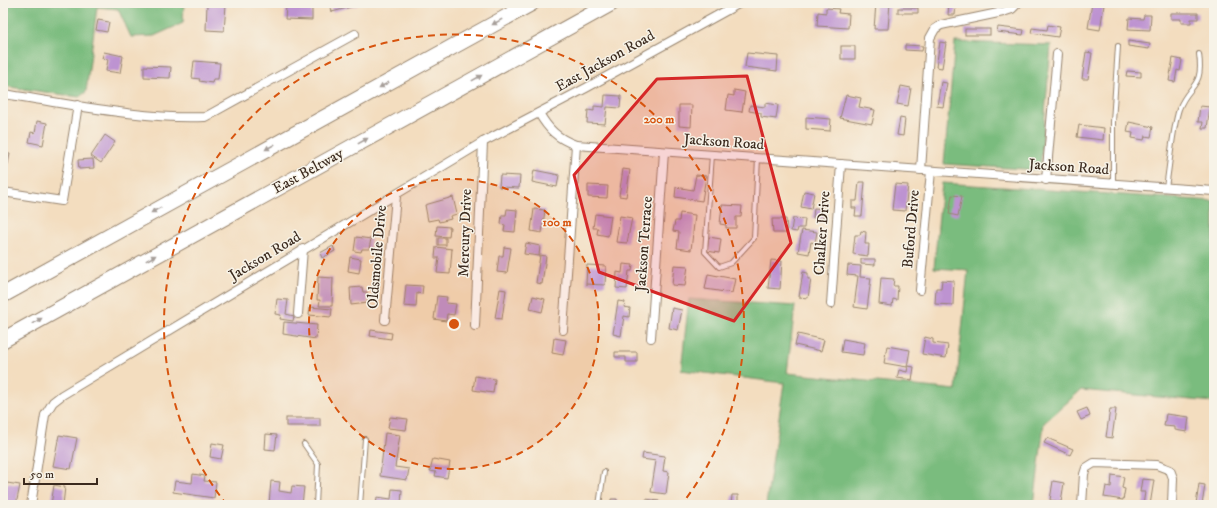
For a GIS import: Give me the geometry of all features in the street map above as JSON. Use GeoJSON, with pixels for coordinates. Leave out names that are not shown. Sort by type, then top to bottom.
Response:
{"type":"FeatureCollection","features":[{"type":"Feature","properties":{"kind":"highway"},"geometry":{"type":"LineString","coordinates":[[3,295],[532,3]]}},
{"type":"Feature","properties":{"kind":"highway","name":"East Beltway"},"geometry":{"type":"LineString","coordinates":[[3,340],[612,3]]}},
{"type":"Feature","properties":{"kind":"street","name":"East Jackson Road"},"geometry":{"type":"LineString","coordinates":[[483,142],[740,3]]}},
{"type":"Feature","properties":{"kind":"street"},"geometry":{"type":"LineString","coordinates":[[921,170],[930,38],[934,29],[941,25],[1003,12],[1012,9],[1018,3]]}},
{"type":"Feature","properties":{"kind":"street"},"geometry":{"type":"LineString","coordinates":[[3,94],[139,114],[190,118],[205,117],[354,34]]}},
{"type":"Feature","properties":{"kind":"street"},"geometry":{"type":"LineString","coordinates":[[1046,180],[1057,54]]}},
{"type":"Feature","properties":{"kind":"street"},"geometry":{"type":"LineString","coordinates":[[3,192],[62,201],[78,105]]}},
{"type":"Feature","properties":{"kind":"street","name":"Jackson Road"},"geometry":{"type":"LineString","coordinates":[[539,112],[547,128],[563,141],[576,145],[1214,191]]}},
{"type":"Feature","properties":{"kind":"street","name":"Jackson Road"},"geometry":{"type":"LineString","coordinates":[[31,505],[45,415],[53,402],[62,395],[303,250],[396,196],[483,142]]}},
{"type":"Feature","properties":{"kind":"street","name":"Mercury Drive"},"geometry":{"type":"LineString","coordinates":[[475,326],[483,142]]}},
{"type":"Feature","properties":{"kind":"street"},"geometry":{"type":"LineString","coordinates":[[563,330],[576,145]]}},
{"type":"Feature","properties":{"kind":"street","name":"Jackson Terrace"},"geometry":{"type":"LineString","coordinates":[[651,338],[664,152]]}},
{"type":"Feature","properties":{"kind":"street","name":"Chalker Drive"},"geometry":{"type":"LineString","coordinates":[[831,304],[841,164]]}},
{"type":"Feature","properties":{"kind":"street","name":"Buford Drive"},"geometry":{"type":"LineString","coordinates":[[920,290],[931,171]]}},
{"type":"Feature","properties":{"kind":"street","name":"Oldsmobile Drive"},"geometry":{"type":"LineString","coordinates":[[385,320],[396,196]]}},
{"type":"Feature","properties":{"kind":"street"},"geometry":{"type":"LineString","coordinates":[[298,314],[303,250]]}},
{"type":"Feature","properties":{"kind":"street"},"geometry":{"type":"LineString","coordinates":[[1082,505],[1084,474],[1086,468],[1094,463],[1157,465],[1170,470],[1173,478],[1172,505]]}},
{"type":"Feature","properties":{"kind":"lane"},"geometry":{"type":"LineString","coordinates":[[1113,184],[1113,122],[1118,46]]}},
{"type":"Feature","properties":{"kind":"lane"},"geometry":{"type":"LineString","coordinates":[[1166,188],[1180,108],[1197,83],[1201,70],[1199,54]]}},
{"type":"Feature","properties":{"kind":"lane"},"geometry":{"type":"LineString","coordinates":[[712,155],[705,252],[719,267],[732,263],[754,238],[758,158]]}},
{"type":"Feature","properties":{"kind":"lane"},"geometry":{"type":"LineString","coordinates":[[360,505],[365,439]]}},
{"type":"Feature","properties":{"kind":"lane"},"geometry":{"type":"LineString","coordinates":[[304,444],[318,464],[316,505]]}},
{"type":"Feature","properties":{"kind":"lane"},"geometry":{"type":"LineString","coordinates":[[599,505],[604,472]]}},
{"type":"Feature","properties":{"kind":"highlighted area"},"geometry":{"type":"Polygon","coordinates":[[[747,76],[791,243],[734,321],[599,272],[574,175],[657,79],[747,76]]]}},
{"type":"Feature","properties":{"kind":"green space"},"geometry":{"type":"Polygon","coordinates":[[[3,3],[184,3],[183,23],[154,36],[131,37],[118,9],[97,7],[86,92],[79,97],[3,86],[3,3]]]}},
{"type":"Feature","properties":{"kind":"green space"},"geometry":{"type":"Polygon","coordinates":[[[955,42],[1051,45],[1040,170],[944,164],[955,42]]]}},
{"type":"Feature","properties":{"kind":"green space"},"geometry":{"type":"Polygon","coordinates":[[[942,183],[1214,201],[1214,402],[1081,390],[1044,423],[1034,505],[766,505],[784,383],[681,370],[689,299],[795,306],[787,373],[956,390],[968,270],[934,268],[942,183]]]}},
{"type":"Feature","properties":{"kind":"building"},"geometry":{"type":"Polygon","coordinates":[[[330,3],[358,3],[358,5],[332,12],[330,3]]]}},
{"type":"Feature","properties":{"kind":"building"},"geometry":{"type":"Polygon","coordinates":[[[876,3],[890,3],[888,29],[874,29],[876,3]]]}},
{"type":"Feature","properties":{"kind":"building"},"geometry":{"type":"Polygon","coordinates":[[[949,3],[956,3],[955,15],[948,15],[949,3]]]}},
{"type":"Feature","properties":{"kind":"building"},"geometry":{"type":"Polygon","coordinates":[[[1092,3],[1104,5],[1100,30],[1088,28],[1092,3]]]}},
{"type":"Feature","properties":{"kind":"building"},"geometry":{"type":"Polygon","coordinates":[[[207,4],[226,5],[224,31],[206,30],[207,4]]]}},
{"type":"Feature","properties":{"kind":"building"},"geometry":{"type":"Polygon","coordinates":[[[286,7],[312,7],[312,20],[285,19],[286,7]]]}},
{"type":"Feature","properties":{"kind":"building"},"geometry":{"type":"Polygon","coordinates":[[[826,8],[839,9],[838,13],[849,14],[848,28],[817,26],[818,12],[826,13],[826,8]]]}},
{"type":"Feature","properties":{"kind":"building"},"geometry":{"type":"Polygon","coordinates":[[[898,8],[918,8],[918,13],[898,13],[898,8]]]}},
{"type":"Feature","properties":{"kind":"building"},"geometry":{"type":"Polygon","coordinates":[[[1171,13],[1198,13],[1198,19],[1191,19],[1191,23],[1181,23],[1181,19],[1171,19],[1171,13]]]}},
{"type":"Feature","properties":{"kind":"building"},"geometry":{"type":"Polygon","coordinates":[[[1144,15],[1151,15],[1150,30],[1128,29],[1129,18],[1143,19],[1144,15]]]}},
{"type":"Feature","properties":{"kind":"building"},"geometry":{"type":"Polygon","coordinates":[[[98,20],[109,22],[107,32],[96,30],[98,20]]]}},
{"type":"Feature","properties":{"kind":"building"},"geometry":{"type":"Polygon","coordinates":[[[1048,25],[1060,27],[1058,37],[1031,33],[1032,28],[1047,30],[1048,25]]]}},
{"type":"Feature","properties":{"kind":"building"},"geometry":{"type":"Polygon","coordinates":[[[998,27],[1024,30],[1023,35],[997,32],[998,27]]]}},
{"type":"Feature","properties":{"kind":"building"},"geometry":{"type":"Polygon","coordinates":[[[965,29],[990,29],[990,35],[965,35],[965,29]]]}},
{"type":"Feature","properties":{"kind":"building"},"geometry":{"type":"Polygon","coordinates":[[[1128,41],[1150,44],[1149,49],[1128,46],[1128,41]]]}},
{"type":"Feature","properties":{"kind":"building"},"geometry":{"type":"Polygon","coordinates":[[[940,42],[946,43],[942,68],[936,67],[940,42]]]}},
{"type":"Feature","properties":{"kind":"building"},"geometry":{"type":"Polygon","coordinates":[[[905,45],[923,46],[922,51],[905,50],[905,45]]]}},
{"type":"Feature","properties":{"kind":"building"},"geometry":{"type":"Polygon","coordinates":[[[841,46],[855,46],[855,59],[841,59],[841,46]]]}},
{"type":"Feature","properties":{"kind":"building"},"geometry":{"type":"Polygon","coordinates":[[[104,52],[123,56],[120,73],[106,71],[108,59],[102,58],[104,52]]]}},
{"type":"Feature","properties":{"kind":"building"},"geometry":{"type":"Polygon","coordinates":[[[1086,52],[1092,53],[1088,79],[1082,79],[1086,52]]]}},
{"type":"Feature","properties":{"kind":"building"},"geometry":{"type":"Polygon","coordinates":[[[747,53],[778,56],[777,71],[745,67],[747,53]]]}},
{"type":"Feature","properties":{"kind":"building"},"geometry":{"type":"Polygon","coordinates":[[[1173,58],[1182,60],[1180,71],[1177,70],[1175,82],[1169,81],[1173,58]]]}},
{"type":"Feature","properties":{"kind":"building"},"geometry":{"type":"Polygon","coordinates":[[[194,61],[220,63],[218,79],[213,79],[212,83],[199,81],[200,79],[192,78],[194,61]]]}},
{"type":"Feature","properties":{"kind":"building"},"geometry":{"type":"Polygon","coordinates":[[[144,66],[171,67],[170,78],[144,77],[144,66]]]}},
{"type":"Feature","properties":{"kind":"building"},"geometry":{"type":"Polygon","coordinates":[[[1127,71],[1141,72],[1141,77],[1126,76],[1127,71]]]}},
{"type":"Feature","properties":{"kind":"building"},"geometry":{"type":"Polygon","coordinates":[[[941,82],[947,83],[943,107],[937,106],[941,82]]]}},
{"type":"Feature","properties":{"kind":"building"},"geometry":{"type":"Polygon","coordinates":[[[901,86],[911,88],[908,106],[897,104],[901,86]]]}},
{"type":"Feature","properties":{"kind":"building"},"geometry":{"type":"Polygon","coordinates":[[[734,90],[745,92],[742,112],[726,110],[728,95],[734,96],[734,90]]]}},
{"type":"Feature","properties":{"kind":"building"},"geometry":{"type":"Polygon","coordinates":[[[605,95],[621,96],[620,108],[607,107],[605,124],[587,123],[588,110],[594,111],[594,106],[604,107],[605,95]]]}},
{"type":"Feature","properties":{"kind":"building"},"geometry":{"type":"Polygon","coordinates":[[[846,95],[861,98],[859,107],[875,110],[872,124],[840,118],[846,95]]]}},
{"type":"Feature","properties":{"kind":"building"},"geometry":{"type":"Polygon","coordinates":[[[765,103],[778,105],[776,119],[761,117],[761,113],[749,111],[750,105],[765,107],[765,103]]]}},
{"type":"Feature","properties":{"kind":"building"},"geometry":{"type":"Polygon","coordinates":[[[679,105],[692,105],[691,127],[679,126],[679,105]]]}},
{"type":"Feature","properties":{"kind":"building"},"geometry":{"type":"Polygon","coordinates":[[[1200,106],[1210,107],[1207,128],[1202,128],[1203,122],[1198,122],[1200,106]]]}},
{"type":"Feature","properties":{"kind":"building"},"geometry":{"type":"Polygon","coordinates":[[[806,117],[831,119],[830,131],[806,129],[806,117]]]}},
{"type":"Feature","properties":{"kind":"building"},"geometry":{"type":"Polygon","coordinates":[[[900,118],[905,119],[903,136],[897,135],[900,118]]]}},
{"type":"Feature","properties":{"kind":"building"},"geometry":{"type":"Polygon","coordinates":[[[37,121],[47,123],[43,145],[29,142],[31,132],[35,133],[37,121]]]}},
{"type":"Feature","properties":{"kind":"building"},"geometry":{"type":"Polygon","coordinates":[[[1129,122],[1153,127],[1151,137],[1145,136],[1144,140],[1132,138],[1133,133],[1127,132],[1129,122]]]}},
{"type":"Feature","properties":{"kind":"building"},"geometry":{"type":"Polygon","coordinates":[[[1079,125],[1104,128],[1103,140],[1077,137],[1079,125]]]}},
{"type":"Feature","properties":{"kind":"building"},"geometry":{"type":"Polygon","coordinates":[[[105,135],[115,142],[101,163],[91,156],[105,135]]]}},
{"type":"Feature","properties":{"kind":"building"},"geometry":{"type":"Polygon","coordinates":[[[3,153],[10,154],[8,164],[3,163],[3,153]]]}},
{"type":"Feature","properties":{"kind":"building"},"geometry":{"type":"Polygon","coordinates":[[[93,159],[94,168],[79,169],[78,160],[93,159]]]}},
{"type":"Feature","properties":{"kind":"building"},"geometry":{"type":"Polygon","coordinates":[[[623,169],[630,170],[626,197],[619,196],[623,169]]]}},
{"type":"Feature","properties":{"kind":"building"},"geometry":{"type":"Polygon","coordinates":[[[534,170],[559,175],[557,187],[532,182],[534,170]]]}},
{"type":"Feature","properties":{"kind":"building"},"geometry":{"type":"Polygon","coordinates":[[[500,175],[520,176],[519,188],[499,187],[500,175]]]}},
{"type":"Feature","properties":{"kind":"building"},"geometry":{"type":"Polygon","coordinates":[[[696,175],[706,176],[702,201],[675,197],[676,187],[693,190],[696,175]]]}},
{"type":"Feature","properties":{"kind":"building"},"geometry":{"type":"Polygon","coordinates":[[[859,182],[865,182],[862,216],[855,216],[856,208],[852,208],[852,201],[857,201],[859,182]]]}},
{"type":"Feature","properties":{"kind":"building"},"geometry":{"type":"Polygon","coordinates":[[[895,184],[908,185],[905,211],[892,210],[895,184]]]}},
{"type":"Feature","properties":{"kind":"building"},"geometry":{"type":"Polygon","coordinates":[[[588,185],[608,186],[607,198],[588,197],[588,185]]]}},
{"type":"Feature","properties":{"kind":"building"},"geometry":{"type":"Polygon","coordinates":[[[804,191],[814,193],[811,209],[801,207],[804,191]]]}},
{"type":"Feature","properties":{"kind":"building"},"geometry":{"type":"Polygon","coordinates":[[[952,195],[962,196],[958,216],[949,214],[952,195]]]}},
{"type":"Feature","properties":{"kind":"building"},"geometry":{"type":"Polygon","coordinates":[[[453,197],[457,214],[450,216],[451,219],[439,222],[438,219],[428,221],[425,205],[453,197]]]}},
{"type":"Feature","properties":{"kind":"building"},"geometry":{"type":"Polygon","coordinates":[[[722,205],[742,206],[741,217],[736,217],[736,228],[726,228],[726,225],[720,224],[722,205]]]}},
{"type":"Feature","properties":{"kind":"building"},"geometry":{"type":"Polygon","coordinates":[[[814,208],[824,209],[823,219],[813,218],[814,208]]]}},
{"type":"Feature","properties":{"kind":"building"},"geometry":{"type":"Polygon","coordinates":[[[507,209],[517,210],[515,232],[504,231],[505,225],[501,224],[502,215],[506,215],[507,209]]]}},
{"type":"Feature","properties":{"kind":"building"},"geometry":{"type":"Polygon","coordinates":[[[534,209],[545,210],[542,233],[531,231],[534,209]]]}},
{"type":"Feature","properties":{"kind":"building"},"geometry":{"type":"Polygon","coordinates":[[[680,213],[695,215],[691,250],[677,248],[679,232],[673,231],[675,221],[679,221],[680,213]]]}},
{"type":"Feature","properties":{"kind":"building"},"geometry":{"type":"Polygon","coordinates":[[[595,214],[611,216],[608,236],[597,234],[598,228],[593,228],[595,214]]]}},
{"type":"Feature","properties":{"kind":"building"},"geometry":{"type":"Polygon","coordinates":[[[620,216],[632,218],[627,243],[616,242],[620,216]]]}},
{"type":"Feature","properties":{"kind":"building"},"geometry":{"type":"Polygon","coordinates":[[[793,218],[805,219],[804,228],[798,228],[797,232],[791,231],[793,218]]]}},
{"type":"Feature","properties":{"kind":"building"},"geometry":{"type":"Polygon","coordinates":[[[772,219],[786,219],[787,233],[773,233],[772,219]]]}},
{"type":"Feature","properties":{"kind":"building"},"geometry":{"type":"Polygon","coordinates":[[[437,226],[450,227],[449,237],[436,236],[437,226]]]}},
{"type":"Feature","properties":{"kind":"building"},"geometry":{"type":"Polygon","coordinates":[[[802,230],[817,232],[815,243],[811,242],[809,254],[798,252],[802,230]]]}},
{"type":"Feature","properties":{"kind":"building"},"geometry":{"type":"Polygon","coordinates":[[[861,231],[866,232],[865,244],[869,244],[868,256],[853,254],[855,235],[860,235],[861,231]]]}},
{"type":"Feature","properties":{"kind":"building"},"geometry":{"type":"Polygon","coordinates":[[[356,237],[371,239],[369,249],[362,249],[361,252],[354,251],[356,237]]]}},
{"type":"Feature","properties":{"kind":"building"},"geometry":{"type":"Polygon","coordinates":[[[709,237],[721,239],[719,253],[707,251],[709,237]]]}},
{"type":"Feature","properties":{"kind":"building"},"geometry":{"type":"Polygon","coordinates":[[[438,238],[446,238],[446,245],[438,245],[438,238]]]}},
{"type":"Feature","properties":{"kind":"building"},"geometry":{"type":"Polygon","coordinates":[[[526,243],[540,246],[539,256],[524,254],[526,243]]]}},
{"type":"Feature","properties":{"kind":"building"},"geometry":{"type":"Polygon","coordinates":[[[333,246],[335,251],[322,258],[320,253],[333,246]]]}},
{"type":"Feature","properties":{"kind":"building"},"geometry":{"type":"Polygon","coordinates":[[[436,247],[452,249],[450,274],[437,273],[439,258],[435,258],[436,247]]]}},
{"type":"Feature","properties":{"kind":"building"},"geometry":{"type":"Polygon","coordinates":[[[504,247],[511,248],[507,273],[497,272],[499,256],[503,256],[504,247]]]}},
{"type":"Feature","properties":{"kind":"building"},"geometry":{"type":"Polygon","coordinates":[[[540,255],[546,256],[542,284],[536,283],[540,255]]]}},
{"type":"Feature","properties":{"kind":"building"},"geometry":{"type":"Polygon","coordinates":[[[350,257],[361,259],[359,273],[348,271],[350,257]]]}},
{"type":"Feature","properties":{"kind":"building"},"geometry":{"type":"Polygon","coordinates":[[[861,259],[875,259],[875,265],[861,264],[861,259]]]}},
{"type":"Feature","properties":{"kind":"building"},"geometry":{"type":"Polygon","coordinates":[[[771,260],[782,261],[780,289],[768,288],[771,260]]]}},
{"type":"Feature","properties":{"kind":"building"},"geometry":{"type":"Polygon","coordinates":[[[623,264],[633,265],[632,271],[629,271],[627,289],[616,288],[617,272],[622,273],[623,264]]]}},
{"type":"Feature","properties":{"kind":"building"},"geometry":{"type":"Polygon","coordinates":[[[587,265],[606,266],[605,285],[586,284],[587,265]]]}},
{"type":"Feature","properties":{"kind":"building"},"geometry":{"type":"Polygon","coordinates":[[[674,265],[688,266],[685,286],[672,285],[674,265]]]}},
{"type":"Feature","properties":{"kind":"building"},"geometry":{"type":"Polygon","coordinates":[[[848,265],[861,266],[860,277],[871,278],[867,309],[854,307],[858,276],[847,275],[848,265]]]}},
{"type":"Feature","properties":{"kind":"building"},"geometry":{"type":"Polygon","coordinates":[[[803,272],[808,273],[808,279],[811,279],[808,298],[799,297],[803,272]]]}},
{"type":"Feature","properties":{"kind":"building"},"geometry":{"type":"Polygon","coordinates":[[[708,274],[735,279],[732,293],[705,289],[708,274]]]}},
{"type":"Feature","properties":{"kind":"building"},"geometry":{"type":"Polygon","coordinates":[[[318,277],[333,278],[332,306],[319,306],[320,300],[317,300],[318,277]]]}},
{"type":"Feature","properties":{"kind":"building"},"geometry":{"type":"Polygon","coordinates":[[[881,278],[894,279],[893,286],[898,286],[897,300],[893,299],[892,306],[879,304],[881,278]]]}},
{"type":"Feature","properties":{"kind":"building"},"geometry":{"type":"Polygon","coordinates":[[[942,280],[954,281],[953,305],[935,304],[936,288],[941,288],[942,280]]]}},
{"type":"Feature","properties":{"kind":"building"},"geometry":{"type":"Polygon","coordinates":[[[406,285],[423,286],[422,294],[417,293],[416,307],[404,306],[406,285]]]}},
{"type":"Feature","properties":{"kind":"building"},"geometry":{"type":"Polygon","coordinates":[[[362,287],[363,292],[367,292],[368,303],[351,305],[350,288],[362,287]]]}},
{"type":"Feature","properties":{"kind":"building"},"geometry":{"type":"Polygon","coordinates":[[[500,289],[506,290],[502,319],[495,318],[500,289]]]}},
{"type":"Feature","properties":{"kind":"building"},"geometry":{"type":"Polygon","coordinates":[[[437,296],[447,297],[446,303],[456,304],[454,315],[447,314],[446,321],[434,319],[437,296]]]}},
{"type":"Feature","properties":{"kind":"building"},"geometry":{"type":"Polygon","coordinates":[[[533,296],[545,299],[542,312],[530,309],[533,296]]]}},
{"type":"Feature","properties":{"kind":"building"},"geometry":{"type":"Polygon","coordinates":[[[277,299],[288,300],[286,314],[294,316],[293,321],[280,319],[281,315],[275,314],[277,299]]]}},
{"type":"Feature","properties":{"kind":"building"},"geometry":{"type":"Polygon","coordinates":[[[618,301],[625,302],[624,307],[630,308],[629,317],[624,316],[621,336],[613,334],[618,301]]]}},
{"type":"Feature","properties":{"kind":"building"},"geometry":{"type":"Polygon","coordinates":[[[310,307],[332,309],[331,317],[309,315],[310,307]]]}},
{"type":"Feature","properties":{"kind":"building"},"geometry":{"type":"Polygon","coordinates":[[[672,308],[682,310],[678,330],[669,328],[672,308]]]}},
{"type":"Feature","properties":{"kind":"building"},"geometry":{"type":"Polygon","coordinates":[[[284,322],[317,325],[316,339],[283,334],[284,322]]]}},
{"type":"Feature","properties":{"kind":"building"},"geometry":{"type":"Polygon","coordinates":[[[371,330],[392,333],[391,339],[370,336],[371,330]]]}},
{"type":"Feature","properties":{"kind":"building"},"geometry":{"type":"Polygon","coordinates":[[[798,334],[824,340],[821,351],[795,345],[798,334]]]}},
{"type":"Feature","properties":{"kind":"building"},"geometry":{"type":"Polygon","coordinates":[[[925,337],[933,339],[933,343],[948,345],[946,358],[922,354],[925,337]]]}},
{"type":"Feature","properties":{"kind":"building"},"geometry":{"type":"Polygon","coordinates":[[[554,338],[566,340],[563,355],[552,353],[554,338]]]}},
{"type":"Feature","properties":{"kind":"building"},"geometry":{"type":"Polygon","coordinates":[[[843,339],[865,343],[863,355],[841,352],[843,339]]]}},
{"type":"Feature","properties":{"kind":"building"},"geometry":{"type":"Polygon","coordinates":[[[887,346],[910,350],[907,367],[884,363],[887,346]]]}},
{"type":"Feature","properties":{"kind":"building"},"geometry":{"type":"Polygon","coordinates":[[[615,352],[637,352],[637,362],[626,362],[626,357],[615,357],[615,352]]]}},
{"type":"Feature","properties":{"kind":"building"},"geometry":{"type":"Polygon","coordinates":[[[908,366],[914,367],[912,380],[897,378],[899,370],[907,372],[908,366]]]}},
{"type":"Feature","properties":{"kind":"building"},"geometry":{"type":"Polygon","coordinates":[[[475,376],[495,379],[493,393],[473,390],[475,376]]]}},
{"type":"Feature","properties":{"kind":"building"},"geometry":{"type":"Polygon","coordinates":[[[1087,408],[1090,416],[1081,420],[1077,412],[1087,408]]]}},
{"type":"Feature","properties":{"kind":"building"},"geometry":{"type":"Polygon","coordinates":[[[1110,409],[1116,409],[1112,438],[1106,437],[1110,409]]]}},
{"type":"Feature","properties":{"kind":"building"},"geometry":{"type":"Polygon","coordinates":[[[1166,414],[1189,417],[1187,432],[1175,430],[1175,427],[1164,426],[1166,414]]]}},
{"type":"Feature","properties":{"kind":"building"},"geometry":{"type":"Polygon","coordinates":[[[390,417],[408,419],[406,430],[388,428],[390,417]]]}},
{"type":"Feature","properties":{"kind":"building"},"geometry":{"type":"Polygon","coordinates":[[[286,418],[320,418],[320,426],[286,426],[286,418]]]}},
{"type":"Feature","properties":{"kind":"building"},"geometry":{"type":"Polygon","coordinates":[[[385,433],[400,435],[395,467],[409,469],[407,480],[380,476],[385,433]]]}},
{"type":"Feature","properties":{"kind":"building"},"geometry":{"type":"Polygon","coordinates":[[[266,434],[277,435],[275,450],[265,449],[266,434]]]}},
{"type":"Feature","properties":{"kind":"building"},"geometry":{"type":"Polygon","coordinates":[[[59,435],[77,438],[71,469],[53,466],[59,435]]]}},
{"type":"Feature","properties":{"kind":"building"},"geometry":{"type":"Polygon","coordinates":[[[1047,438],[1073,449],[1070,455],[1044,443],[1047,438]]]}},
{"type":"Feature","properties":{"kind":"building"},"geometry":{"type":"Polygon","coordinates":[[[212,443],[224,445],[221,459],[210,457],[212,443]]]}},
{"type":"Feature","properties":{"kind":"building"},"geometry":{"type":"Polygon","coordinates":[[[643,453],[665,456],[663,471],[669,472],[666,494],[651,492],[656,461],[642,459],[643,453]]]}},
{"type":"Feature","properties":{"kind":"building"},"geometry":{"type":"Polygon","coordinates":[[[433,459],[450,462],[447,478],[435,476],[436,472],[430,471],[433,459]]]}},
{"type":"Feature","properties":{"kind":"building"},"geometry":{"type":"Polygon","coordinates":[[[193,474],[205,476],[204,481],[216,482],[214,498],[173,492],[175,481],[192,483],[193,474]]]}},
{"type":"Feature","properties":{"kind":"building"},"geometry":{"type":"Polygon","coordinates":[[[1112,475],[1124,477],[1122,488],[1125,489],[1123,500],[1104,497],[1106,486],[1111,487],[1112,475]]]}},
{"type":"Feature","properties":{"kind":"building"},"geometry":{"type":"Polygon","coordinates":[[[1142,479],[1154,480],[1150,505],[1143,505],[1145,492],[1140,492],[1142,479]]]}},
{"type":"Feature","properties":{"kind":"building"},"geometry":{"type":"Polygon","coordinates":[[[271,481],[280,482],[279,491],[291,493],[292,486],[304,487],[302,505],[269,504],[271,481]]]}},
{"type":"Feature","properties":{"kind":"building"},"geometry":{"type":"Polygon","coordinates":[[[1053,481],[1064,483],[1061,502],[1050,500],[1053,481]]]}},
{"type":"Feature","properties":{"kind":"building"},"geometry":{"type":"Polygon","coordinates":[[[7,483],[20,485],[16,505],[4,504],[3,488],[6,488],[7,483]]]}},
{"type":"Feature","properties":{"kind":"building"},"geometry":{"type":"Polygon","coordinates":[[[1199,484],[1205,485],[1202,505],[1196,505],[1199,484]]]}},
{"type":"Feature","properties":{"kind":"building"},"geometry":{"type":"Polygon","coordinates":[[[54,485],[65,487],[63,505],[51,505],[54,485]]]}},
{"type":"Feature","properties":{"kind":"building"},"geometry":{"type":"Polygon","coordinates":[[[392,489],[402,490],[401,505],[376,505],[377,497],[391,499],[392,489]]]}},
{"type":"Feature","properties":{"kind":"building"},"geometry":{"type":"Polygon","coordinates":[[[732,495],[738,495],[738,505],[731,505],[732,495]]]}},
{"type":"Feature","properties":{"kind":"building"},"geometry":{"type":"Polygon","coordinates":[[[611,499],[617,499],[617,503],[630,505],[611,505],[611,499]]]}},
{"type":"Feature","properties":{"kind":"building"},"geometry":{"type":"Polygon","coordinates":[[[646,499],[659,501],[659,505],[646,505],[646,499]]]}}]}
